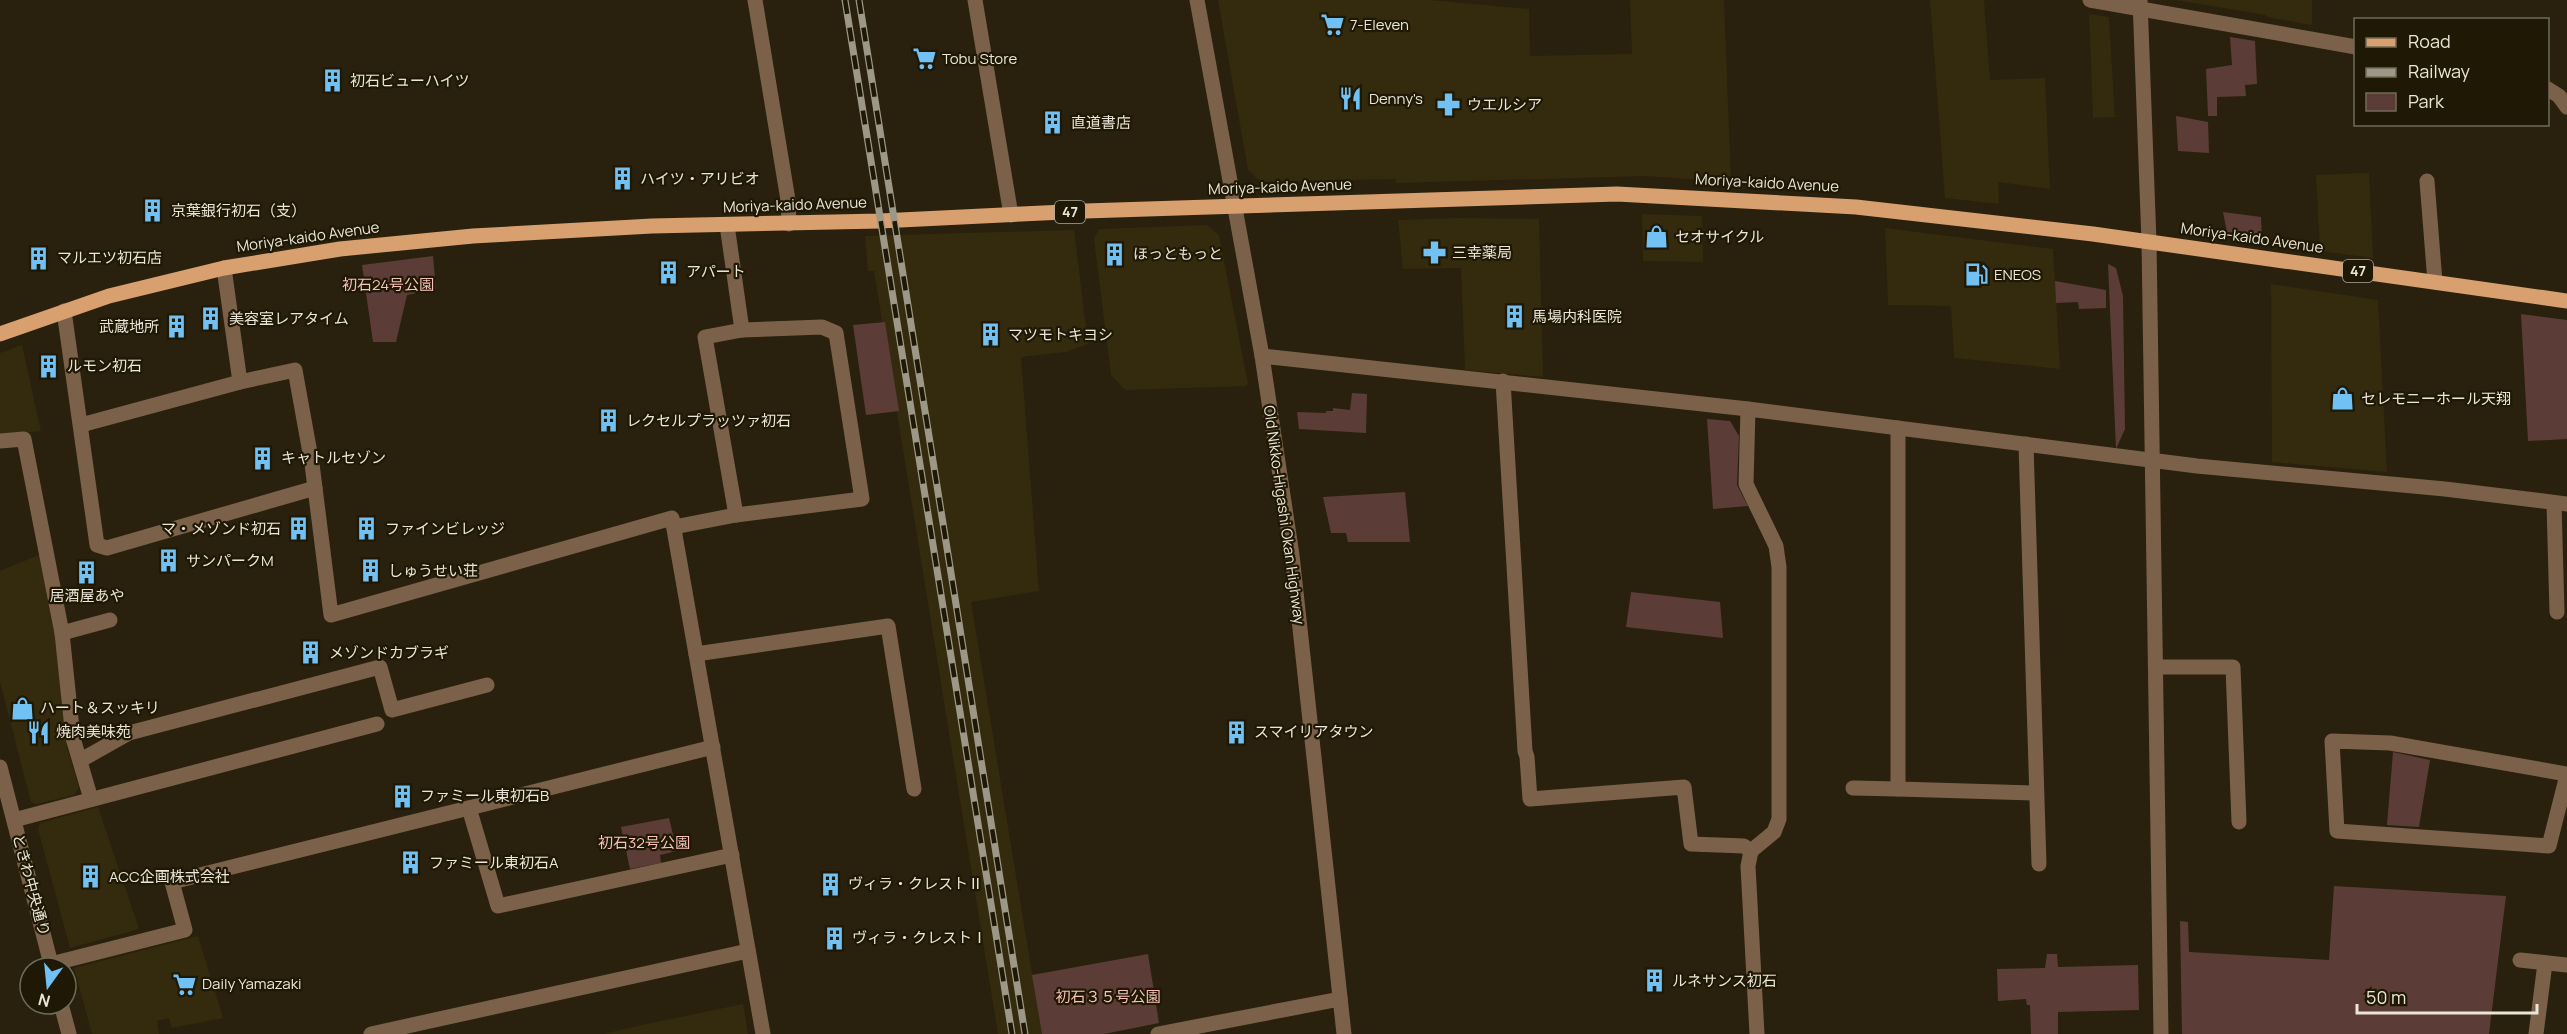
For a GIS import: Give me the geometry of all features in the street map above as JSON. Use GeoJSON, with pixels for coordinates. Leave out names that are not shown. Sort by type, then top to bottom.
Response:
{"type":"FeatureCollection","features":[{"type":"Feature","properties":{"kind":"main road","name":"Moriya-kaido Avenue"},"geometry":{"type":"LineString","coordinates":[[0,333],[109,296],[224,268],[340,249],[473,236],[652,226],[789,224],[1617,194],[1856,207],[2149,242],[2567,301]]}},
{"type":"Feature","properties":{"kind":"street"},"geometry":{"type":"LineString","coordinates":[[754,0],[788,200],[789,224]]}},
{"type":"Feature","properties":{"kind":"street"},"geometry":{"type":"LineString","coordinates":[[975,0],[1011,215]]}},
{"type":"Feature","properties":{"kind":"street","name":"Old Nikko-Higashi Okan Highway"},"geometry":{"type":"LineString","coordinates":[[1197,0],[1262,356],[1298,600],[1344,1034]]}},
{"type":"Feature","properties":{"kind":"street"},"geometry":{"type":"LineString","coordinates":[[2090,0],[2140,5],[2354,47]]}},
{"type":"Feature","properties":{"kind":"street"},"geometry":{"type":"LineString","coordinates":[[2140,5],[2149,242],[2161,1034]]}},
{"type":"Feature","properties":{"kind":"street"},"geometry":{"type":"LineString","coordinates":[[2427,181],[2435,282]]}},
{"type":"Feature","properties":{"kind":"street"},"geometry":{"type":"LineString","coordinates":[[727,225],[742,330]]}},
{"type":"Feature","properties":{"kind":"street"},"geometry":{"type":"LineString","coordinates":[[224,268],[240,382]]}},
{"type":"Feature","properties":{"kind":"street"},"geometry":{"type":"LineString","coordinates":[[64,311],[98,545],[107,548],[315,488]]}},
{"type":"Feature","properties":{"kind":"street"},"geometry":{"type":"LineString","coordinates":[[674,527],[736,515],[862,499],[836,333],[822,327],[742,330],[705,337],[736,515]]}},
{"type":"Feature","properties":{"kind":"street"},"geometry":{"type":"LineString","coordinates":[[1262,356],[1748,409],[2152,460],[2445,489],[2560,504],[2557,612]]}},
{"type":"Feature","properties":{"kind":"street"},"geometry":{"type":"LineString","coordinates":[[81,425],[240,382],[295,370],[315,488],[331,615],[672,518],[763,1034]]}},
{"type":"Feature","properties":{"kind":"street"},"geometry":{"type":"LineString","coordinates":[[1503,381],[1524,740],[1530,799],[1684,787],[1691,844],[1744,846],[1751,851]]}},
{"type":"Feature","properties":{"kind":"street"},"geometry":{"type":"LineString","coordinates":[[1748,409],[1746,484],[1776,546],[1779,567],[1779,819],[1774,832],[1751,851],[1748,866],[1756,1034]]}},
{"type":"Feature","properties":{"kind":"street"},"geometry":{"type":"LineString","coordinates":[[1898,428],[1898,789]]}},
{"type":"Feature","properties":{"kind":"street"},"geometry":{"type":"LineString","coordinates":[[0,441],[24,439],[62,633],[73,738],[91,798]]}},
{"type":"Feature","properties":{"kind":"street"},"geometry":{"type":"LineString","coordinates":[[2026,444],[2039,864]]}},
{"type":"Feature","properties":{"kind":"street"},"geometry":{"type":"LineString","coordinates":[[62,633],[110,620]]}},
{"type":"Feature","properties":{"kind":"street"},"geometry":{"type":"LineString","coordinates":[[696,654],[888,626],[914,789]]}},
{"type":"Feature","properties":{"kind":"street"},"geometry":{"type":"LineString","coordinates":[[81,760],[129,733],[380,667],[392,710],[487,685]]}},
{"type":"Feature","properties":{"kind":"street"},"geometry":{"type":"LineString","coordinates":[[2156,667],[2233,667],[2239,822]]}},
{"type":"Feature","properties":{"kind":"street"},"geometry":{"type":"LineString","coordinates":[[14,820],[376,724]]}},
{"type":"Feature","properties":{"kind":"street"},"geometry":{"type":"LineString","coordinates":[[2332,741],[2390,743],[2567,775],[2549,846],[2337,831],[2332,741]]}},
{"type":"Feature","properties":{"kind":"street"},"geometry":{"type":"LineString","coordinates":[[78,959],[185,930],[172,882],[713,747]]}},
{"type":"Feature","properties":{"kind":"street","name":"ときわ中央通り"},"geometry":{"type":"LineString","coordinates":[[0,767],[49,956]]}},
{"type":"Feature","properties":{"kind":"street"},"geometry":{"type":"LineString","coordinates":[[1853,788],[2036,793]]}},
{"type":"Feature","properties":{"kind":"street"},"geometry":{"type":"LineString","coordinates":[[469,808],[498,906],[732,855]]}},
{"type":"Feature","properties":{"kind":"street"},"geometry":{"type":"LineString","coordinates":[[371,1034],[748,951]]}},
{"type":"Feature","properties":{"kind":"street"},"geometry":{"type":"LineString","coordinates":[[2520,960],[2567,965]]}},
{"type":"Feature","properties":{"kind":"street"},"geometry":{"type":"LineString","coordinates":[[2536,1034],[2545,963]]}},
{"type":"Feature","properties":{"kind":"street"},"geometry":{"type":"LineString","coordinates":[[1158,1034],[1340,999]]}},
{"type":"Feature","properties":{"kind":"street"},"geometry":{"type":"LineString","coordinates":[[64,1016],[69,1034]]}},
{"type":"Feature","properties":{"kind":"shaded area"},"geometry":{"type":"Polygon","coordinates":[[[1218,0],[1429,0],[1529,9],[1530,56],[1632,54],[1630,0],[1724,0],[1731,182],[1646,176],[1396,183],[1396,179],[1261,182],[1248,170],[1218,0]]]}},
{"type":"Feature","properties":{"kind":"shaded area"},"geometry":{"type":"Polygon","coordinates":[[[1930,0],[1984,0],[1990,80],[2045,78],[2050,189],[1998,182],[1999,204],[1945,198],[1930,0]]]}},
{"type":"Feature","properties":{"kind":"shaded area"},"geometry":{"type":"Polygon","coordinates":[[[2175,0],[2312,0],[2312,25],[2266,15],[2175,0]]]}},
{"type":"Feature","properties":{"kind":"shaded area"},"geometry":{"type":"Polygon","coordinates":[[[2089,14],[2109,17],[2115,117],[2093,118],[2089,14]]]}},
{"type":"Feature","properties":{"kind":"shaded area"},"geometry":{"type":"Polygon","coordinates":[[[2369,173],[2373,258],[2320,251],[2316,175],[2369,173]]]}},
{"type":"Feature","properties":{"kind":"shaded area"},"geometry":{"type":"Polygon","coordinates":[[[1642,214],[1702,216],[1703,262],[1643,261],[1642,214]]]}},
{"type":"Feature","properties":{"kind":"shaded area"},"geometry":{"type":"Polygon","coordinates":[[[1539,219],[1543,377],[1465,370],[1461,268],[1403,269],[1398,220],[1539,219]]]}},
{"type":"Feature","properties":{"kind":"shaded area"},"geometry":{"type":"Polygon","coordinates":[[[1207,225],[1219,235],[1248,384],[1246,386],[1125,390],[1111,375],[1094,239],[1099,229],[1207,225]]]}},
{"type":"Feature","properties":{"kind":"shaded area"},"geometry":{"type":"Polygon","coordinates":[[[1885,228],[2053,249],[2060,369],[1954,358],[1951,306],[1888,305],[1885,228]]]}},
{"type":"Feature","properties":{"kind":"shaded area"},"geometry":{"type":"Polygon","coordinates":[[[1074,230],[1088,344],[1066,352],[1021,357],[1039,591],[971,602],[1042,1034],[998,1034],[874,271],[868,271],[865,236],[1074,230]]]}},
{"type":"Feature","properties":{"kind":"shaded area"},"geometry":{"type":"Polygon","coordinates":[[[2271,284],[2378,300],[2387,472],[2272,462],[2271,284]]]}},
{"type":"Feature","properties":{"kind":"shaded area"},"geometry":{"type":"Polygon","coordinates":[[[22,345],[41,431],[0,436],[0,353],[22,345]]]}},
{"type":"Feature","properties":{"kind":"shaded area"},"geometry":{"type":"Polygon","coordinates":[[[41,554],[55,630],[69,739],[67,748],[79,787],[74,795],[36,804],[31,802],[0,682],[0,571],[41,554]]]}},
{"type":"Feature","properties":{"kind":"shaded area","name":"ACC企画株式会社"},"geometry":{"type":"Polygon","coordinates":[[[98,807],[139,929],[70,948],[38,829],[40,823],[98,807]]]}},
{"type":"Feature","properties":{"kind":"shaded area"},"geometry":{"type":"Polygon","coordinates":[[[198,936],[223,1018],[172,1028],[169,1018],[157,1021],[159,1034],[92,1034],[78,983],[78,967],[198,936]]]}},
{"type":"Feature","properties":{"kind":"shaded area"},"geometry":{"type":"Polygon","coordinates":[[[743,1004],[748,1034],[603,1034],[642,1025],[743,1004]]]}},
{"type":"Feature","properties":{"kind":"green space"},"geometry":{"type":"Polygon","coordinates":[[[2230,37],[2255,41],[2257,84],[2245,85],[2246,96],[2217,97],[2217,116],[2208,116],[2206,69],[2232,65],[2230,37]]]}},
{"type":"Feature","properties":{"kind":"green space"},"geometry":{"type":"Polygon","coordinates":[[[2176,116],[2208,122],[2209,153],[2178,151],[2176,116]]]}},
{"type":"Feature","properties":{"kind":"green space"},"geometry":{"type":"Polygon","coordinates":[[[2223,212],[2261,217],[2262,238],[2227,232],[2223,212]]]}},
{"type":"Feature","properties":{"kind":"green space","name":"初石24号公園"},"geometry":{"type":"Polygon","coordinates":[[[433,256],[436,289],[407,295],[396,342],[373,342],[362,265],[433,256]]]}},
{"type":"Feature","properties":{"kind":"green space"},"geometry":{"type":"Polygon","coordinates":[[[2108,264],[2116,268],[2123,296],[2125,429],[2116,449],[2108,264]]]}},
{"type":"Feature","properties":{"kind":"green space"},"geometry":{"type":"Polygon","coordinates":[[[2055,281],[2106,290],[2106,308],[2079,309],[2078,302],[2056,303],[2055,281]]]}},
{"type":"Feature","properties":{"kind":"green space"},"geometry":{"type":"Polygon","coordinates":[[[2521,314],[2567,320],[2567,439],[2528,441],[2521,314]]]}},
{"type":"Feature","properties":{"kind":"green space"},"geometry":{"type":"Polygon","coordinates":[[[885,322],[899,411],[866,415],[853,325],[885,322]]]}},
{"type":"Feature","properties":{"kind":"green space"},"geometry":{"type":"Polygon","coordinates":[[[1352,393],[1367,394],[1366,433],[1299,429],[1297,412],[1326,413],[1326,411],[1333,411],[1333,408],[1350,410],[1352,393]]]}},
{"type":"Feature","properties":{"kind":"green space"},"geometry":{"type":"Polygon","coordinates":[[[1707,419],[1730,421],[1739,436],[1737,485],[1748,506],[1713,509],[1707,419]]]}},
{"type":"Feature","properties":{"kind":"green space"},"geometry":{"type":"Polygon","coordinates":[[[1405,492],[1410,542],[1348,542],[1346,533],[1331,533],[1323,497],[1405,492]]]}},
{"type":"Feature","properties":{"kind":"green space"},"geometry":{"type":"Polygon","coordinates":[[[1631,592],[1720,602],[1723,638],[1626,627],[1631,592]]]}},
{"type":"Feature","properties":{"kind":"green space"},"geometry":{"type":"Polygon","coordinates":[[[2393,752],[2430,760],[2419,827],[2387,825],[2393,752]]]}},
{"type":"Feature","properties":{"kind":"green space","name":"初石32号公園"},"geometry":{"type":"Polygon","coordinates":[[[669,818],[677,851],[660,855],[661,863],[630,869],[621,827],[669,818]]]}},
{"type":"Feature","properties":{"kind":"green space"},"geometry":{"type":"Polygon","coordinates":[[[2334,886],[2506,896],[2489,1034],[2182,1034],[2180,921],[2188,922],[2189,952],[2329,960],[2334,886]]]}},
{"type":"Feature","properties":{"kind":"green space","name":"初石３５号公園"},"geometry":{"type":"Polygon","coordinates":[[[1148,954],[1159,1023],[1104,1034],[1042,1034],[1032,975],[1148,954]]]}},
{"type":"Feature","properties":{"kind":"green space"},"geometry":{"type":"Polygon","coordinates":[[[2047,954],[2057,954],[2058,967],[2138,965],[2139,1010],[2058,1012],[2058,1034],[2031,1034],[2030,1005],[2027,1005],[2026,999],[1998,1001],[1997,969],[2045,968],[2047,954]]]}},
{"type":"Feature","properties":{"kind":"railway"},"geometry":{"type":"LineString","coordinates":[[845,0],[1012,1034]]}},
{"type":"Feature","properties":{"kind":"railway"},"geometry":{"type":"LineString","coordinates":[[859,0],[1025,1034]]}},
{"type":"Feature","properties":{"kind":"place","name":"7-Eleven"},"geometry":{"type":"Point","coordinates":[1332,25]}},
{"type":"Feature","properties":{"kind":"place","name":"Tobu Store"},"geometry":{"type":"Point","coordinates":[924,59]}},
{"type":"Feature","properties":{"kind":"place","name":"初石ビューハイツ"},"geometry":{"type":"Point","coordinates":[332,81]}},
{"type":"Feature","properties":{"kind":"place","name":"Denny's"},"geometry":{"type":"Point","coordinates":[1351,99]}},
{"type":"Feature","properties":{"kind":"place","name":"ウエルシア"},"geometry":{"type":"Point","coordinates":[1449,105]}},
{"type":"Feature","properties":{"kind":"place","name":"直道書店"},"geometry":{"type":"Point","coordinates":[1053,123]}},
{"type":"Feature","properties":{"kind":"place","name":"ハイツ・アリビオ"},"geometry":{"type":"Point","coordinates":[622,179]}},
{"type":"Feature","properties":{"kind":"place","name":"京葉銀行初石（支）"},"geometry":{"type":"Point","coordinates":[153,211]}},
{"type":"Feature","properties":{"kind":"place","name":"セオサイクル"},"geometry":{"type":"Point","coordinates":[1657,237]}},
{"type":"Feature","properties":{"kind":"place","name":"三幸薬局"},"geometry":{"type":"Point","coordinates":[1434,253]}},
{"type":"Feature","properties":{"kind":"place","name":"ほっともっと"},"geometry":{"type":"Point","coordinates":[1115,254]}},
{"type":"Feature","properties":{"kind":"place","name":"マルエツ初石店"},"geometry":{"type":"Point","coordinates":[39,258]}},
{"type":"Feature","properties":{"kind":"place","name":"アパート"},"geometry":{"type":"Point","coordinates":[668,272]}},
{"type":"Feature","properties":{"kind":"place","name":"ENEOS"},"geometry":{"type":"Point","coordinates":[1976,275]}},
{"type":"Feature","properties":{"kind":"place","name":"馬場内科医院"},"geometry":{"type":"Point","coordinates":[1514,317]}},
{"type":"Feature","properties":{"kind":"place","name":"美容室レアタイム"},"geometry":{"type":"Point","coordinates":[211,319]}},
{"type":"Feature","properties":{"kind":"place","name":"武蔵地所"},"geometry":{"type":"Point","coordinates":[177,327]}},
{"type":"Feature","properties":{"kind":"place","name":"マツモトキヨシ"},"geometry":{"type":"Point","coordinates":[990,335]}},
{"type":"Feature","properties":{"kind":"place","name":"ルモン初石"},"geometry":{"type":"Point","coordinates":[49,366]}},
{"type":"Feature","properties":{"kind":"place","name":"セレモニーホール天翔"},"geometry":{"type":"Point","coordinates":[2343,399]}},
{"type":"Feature","properties":{"kind":"place","name":"レクセルプラッツァ初石"},"geometry":{"type":"Point","coordinates":[608,421]}},
{"type":"Feature","properties":{"kind":"place","name":"キャトルセゾン"},"geometry":{"type":"Point","coordinates":[263,458]}},
{"type":"Feature","properties":{"kind":"place","name":"マ・メゾンド初石"},"geometry":{"type":"Point","coordinates":[299,529]}},
{"type":"Feature","properties":{"kind":"place","name":"ファインビレッジ"},"geometry":{"type":"Point","coordinates":[367,529]}},
{"type":"Feature","properties":{"kind":"place","name":"サンパークM"},"geometry":{"type":"Point","coordinates":[168,561]}},
{"type":"Feature","properties":{"kind":"place","name":"しゅうせい荘"},"geometry":{"type":"Point","coordinates":[370,571]}},
{"type":"Feature","properties":{"kind":"place","name":"居酒屋あや"},"geometry":{"type":"Point","coordinates":[87,572]}},
{"type":"Feature","properties":{"kind":"place","name":"メゾンドカブラギ"},"geometry":{"type":"Point","coordinates":[311,653]}},
{"type":"Feature","properties":{"kind":"place","name":"ハート＆スッキリ"},"geometry":{"type":"Point","coordinates":[22,708]}},
{"type":"Feature","properties":{"kind":"place","name":"焼肉美味苑"},"geometry":{"type":"Point","coordinates":[38,732]}},
{"type":"Feature","properties":{"kind":"place","name":"スマイリアタウン"},"geometry":{"type":"Point","coordinates":[1236,732]}},
{"type":"Feature","properties":{"kind":"place","name":"ファミール東初石B"},"geometry":{"type":"Point","coordinates":[402,796]}},
{"type":"Feature","properties":{"kind":"place","name":"ファミール東初石A"},"geometry":{"type":"Point","coordinates":[411,863]}},
{"type":"Feature","properties":{"kind":"place","name":"ACC企画株式会社"},"geometry":{"type":"Point","coordinates":[91,877]}},
{"type":"Feature","properties":{"kind":"place","name":"ヴィラ・クレストⅡ"},"geometry":{"type":"Point","coordinates":[830,884]}},
{"type":"Feature","properties":{"kind":"place","name":"ヴィラ・クレストⅠ"},"geometry":{"type":"Point","coordinates":[834,938]}},
{"type":"Feature","properties":{"kind":"place","name":"ルネサンス初石"},"geometry":{"type":"Point","coordinates":[1654,981]}},
{"type":"Feature","properties":{"kind":"place","name":"Daily Yamazaki"},"geometry":{"type":"Point","coordinates":[184,984]}}]}
